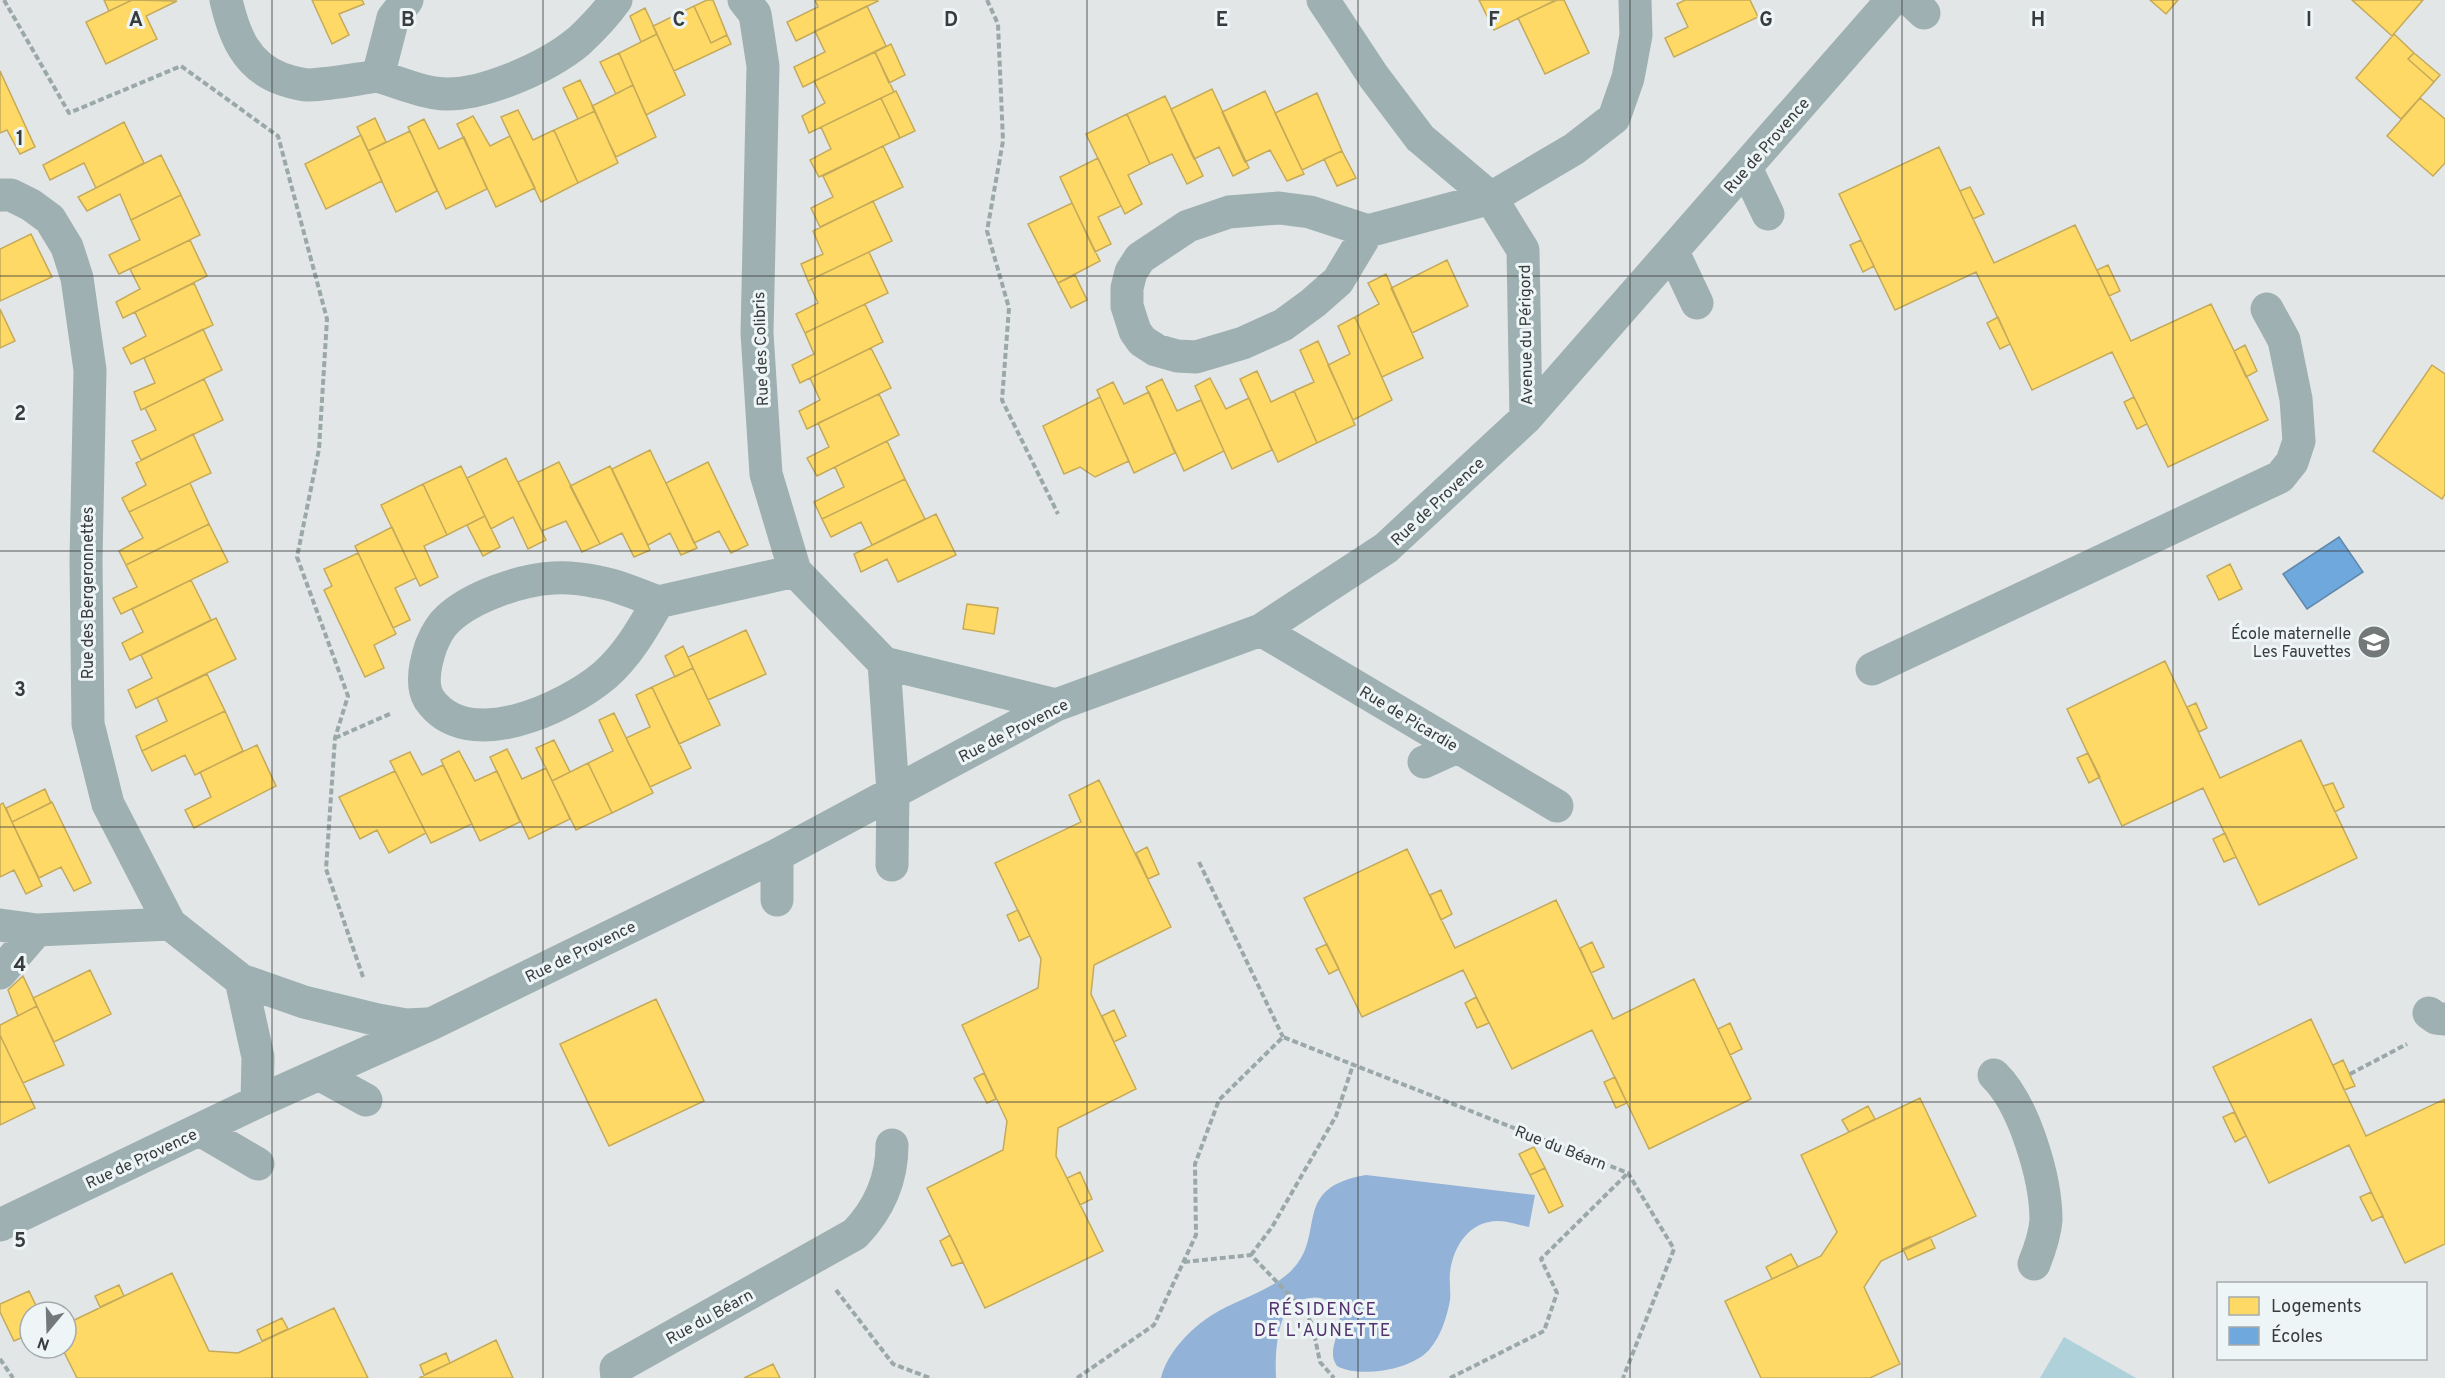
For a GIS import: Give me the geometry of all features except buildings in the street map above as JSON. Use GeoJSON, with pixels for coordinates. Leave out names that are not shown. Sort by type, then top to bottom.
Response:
{"type":"FeatureCollection","features":[{"type":"Feature","properties":{"kind":"street"},"geometry":{"type":"LineString","coordinates":[[226,0],[230,20],[239,40],[247,54],[268,74],[308,85],[378,76],[436,94],[459,93],[504,82],[551,59],[578,41],[616,0]]}},
{"type":"Feature","properties":{"kind":"street"},"geometry":{"type":"LineString","coordinates":[[378,76],[393,18],[406,0]]}},
{"type":"Feature","properties":{"kind":"street","name":"Rue des Colibris"},"geometry":{"type":"LineString","coordinates":[[744,0],[755,14],[763,66],[757,333],[766,474],[795,571],[884,663]]}},
{"type":"Feature","properties":{"kind":"street","name":"Avenue du Périgord"},"geometry":{"type":"LineString","coordinates":[[1323,0],[1374,78],[1420,138],[1491,198],[1523,250],[1526,418]]}},
{"type":"Feature","properties":{"kind":"street"},"geometry":{"type":"LineString","coordinates":[[1368,231],[1338,281],[1283,325],[1243,343],[1196,357],[1177,356],[1156,350],[1142,341],[1130,319],[1127,288],[1131,272],[1140,258],[1177,231],[1199,222],[1229,212],[1279,208],[1310,212],[1368,231],[1491,198],[1574,148],[1614,118],[1628,78],[1636,35],[1635,0]]}},
{"type":"Feature","properties":{"kind":"street","name":"Rue de Provence"},"geometry":{"type":"LineString","coordinates":[[0,1225],[257,1102],[431,1024],[777,855],[1056,705],[1260,630],[1386,548],[1526,418],[1892,0]]}},
{"type":"Feature","properties":{"kind":"street"},"geometry":{"type":"LineString","coordinates":[[1746,168],[1768,214]]}},
{"type":"Feature","properties":{"kind":"street","name":"Rue des Bergeronnettes"},"geometry":{"type":"LineString","coordinates":[[0,195],[11,195],[31,205],[50,219],[67,247],[77,278],[90,370],[86,560],[88,724],[108,804],[170,924],[241,980],[304,1002],[378,1020],[406,1025],[431,1024]]}},
{"type":"Feature","properties":{"kind":"street"},"geometry":{"type":"LineString","coordinates":[[1673,252],[1697,303]]}},
{"type":"Feature","properties":{"kind":"street"},"geometry":{"type":"LineString","coordinates":[[1872,669],[2280,477],[2287,471],[2299,441],[2296,399],[2284,340],[2267,309]]}},
{"type":"Feature","properties":{"kind":"street"},"geometry":{"type":"LineString","coordinates":[[658,602],[636,640],[606,674],[565,702],[516,720],[474,725],[452,719],[439,710],[428,697],[425,662],[435,636],[448,618],[492,593],[531,581],[554,578],[600,582],[658,602],[795,571]]}},
{"type":"Feature","properties":{"kind":"street","name":"Rue de Picardie"},"geometry":{"type":"LineString","coordinates":[[1260,630],[1557,806]]}},
{"type":"Feature","properties":{"kind":"street"},"geometry":{"type":"LineString","coordinates":[[892,865],[893,792],[884,663],[1056,705]]}},
{"type":"Feature","properties":{"kind":"street"},"geometry":{"type":"LineString","coordinates":[[1325,700],[1355,686]]}},
{"type":"Feature","properties":{"kind":"street"},"geometry":{"type":"LineString","coordinates":[[1424,762],[1457,747]]}},
{"type":"Feature","properties":{"kind":"street"},"geometry":{"type":"LineString","coordinates":[[777,855],[777,900]]}},
{"type":"Feature","properties":{"kind":"street"},"geometry":{"type":"LineString","coordinates":[[0,925],[37,930],[170,924]]}},
{"type":"Feature","properties":{"kind":"street"},"geometry":{"type":"LineString","coordinates":[[0,973],[37,930]]}},
{"type":"Feature","properties":{"kind":"street"},"geometry":{"type":"LineString","coordinates":[[241,980],[258,1057],[257,1102]]}},
{"type":"Feature","properties":{"kind":"street"},"geometry":{"type":"LineString","coordinates":[[320,1074],[366,1100]]}},
{"type":"Feature","properties":{"kind":"street"},"geometry":{"type":"LineString","coordinates":[[1994,1075],[2016,1109],[2040,1177],[2046,1218],[2042,1242],[2034,1264]]}},
{"type":"Feature","properties":{"kind":"street"},"geometry":{"type":"LineString","coordinates":[[200,1131],[258,1164]]}},
{"type":"Feature","properties":{"kind":"street","name":"Rue du Béarn"},"geometry":{"type":"LineString","coordinates":[[612,1369],[855,1234],[867,1221],[886,1185],[892,1164],[892,1144]]}},
{"type":"Feature","properties":{"kind":"path"},"geometry":{"type":"LineString","coordinates":[[4,0],[69,112],[181,66],[278,136],[327,319],[319,449],[297,557],[348,696],[334,738],[326,869],[378,1020]]}},
{"type":"Feature","properties":{"kind":"path"},"geometry":{"type":"LineString","coordinates":[[987,0],[998,24],[1003,141],[987,231],[1009,309],[1002,400],[1058,514]]}},
{"type":"Feature","properties":{"kind":"path"},"geometry":{"type":"LineString","coordinates":[[334,738],[428,697]]}},
{"type":"Feature","properties":{"kind":"path"},"geometry":{"type":"LineString","coordinates":[[1077,1378],[1154,1325],[1196,1235],[1195,1164],[1219,1100],[1283,1037],[1199,862]]}},
{"type":"Feature","properties":{"kind":"path"},"geometry":{"type":"LineString","coordinates":[[2350,1074],[2429,1024]]}},
{"type":"Feature","properties":{"kind":"path","name":"Rue du Béarn"},"geometry":{"type":"LineString","coordinates":[[1283,1037],[1628,1173],[1674,1249],[1623,1378]]}},
{"type":"Feature","properties":{"kind":"path"},"geometry":{"type":"LineString","coordinates":[[1184,1262],[1251,1255],[1272,1227],[1336,1116],[1353,1065]]}},
{"type":"Feature","properties":{"kind":"path"},"geometry":{"type":"LineString","coordinates":[[1450,1378],[1544,1331],[1557,1293],[1541,1259],[1628,1173]]}},
{"type":"Feature","properties":{"kind":"path"},"geometry":{"type":"LineString","coordinates":[[1251,1255],[1270,1277],[1305,1310],[1312,1324],[1320,1362],[1334,1378]]}},
{"type":"Feature","properties":{"kind":"path"},"geometry":{"type":"LineString","coordinates":[[811,1259],[893,1364],[930,1378]]}},
{"type":"Feature","properties":{"kind":"path"},"geometry":{"type":"LineString","coordinates":[[0,1359],[13,1378]]}},
{"type":"Feature","properties":{"kind":"shaded area"},"geometry":{"type":"Polygon","coordinates":[[[2064,1337],[2136,1378],[2040,1378],[2064,1337]]]}},
{"type":"Feature","properties":{"kind":"water"},"geometry":{"type":"Polygon","coordinates":[[[1366,1175],[1535,1195],[1529,1227],[1502,1221],[1488,1222],[1479,1225],[1464,1237],[1452,1263],[1450,1300],[1440,1333],[1429,1350],[1410,1363],[1370,1372],[1346,1370],[1337,1366],[1333,1351],[1339,1328],[1338,1313],[1329,1302],[1313,1297],[1296,1301],[1284,1315],[1278,1337],[1276,1378],[1161,1378],[1168,1360],[1180,1342],[1196,1327],[1222,1309],[1263,1290],[1291,1271],[1302,1257],[1308,1243],[1318,1202],[1327,1190],[1342,1181],[1366,1175]]]}},
{"type":"Feature","properties":{"kind":"place","name":"École maternelle Les Fauvettes"},"geometry":{"type":"Point","coordinates":[2374,642]}},
{"type":"Feature","properties":{"kind":"district","name":"RÉSIDENCE DE L'AUNETTE"},"geometry":{"type":"Point","coordinates":[1323,1319]}}]}
